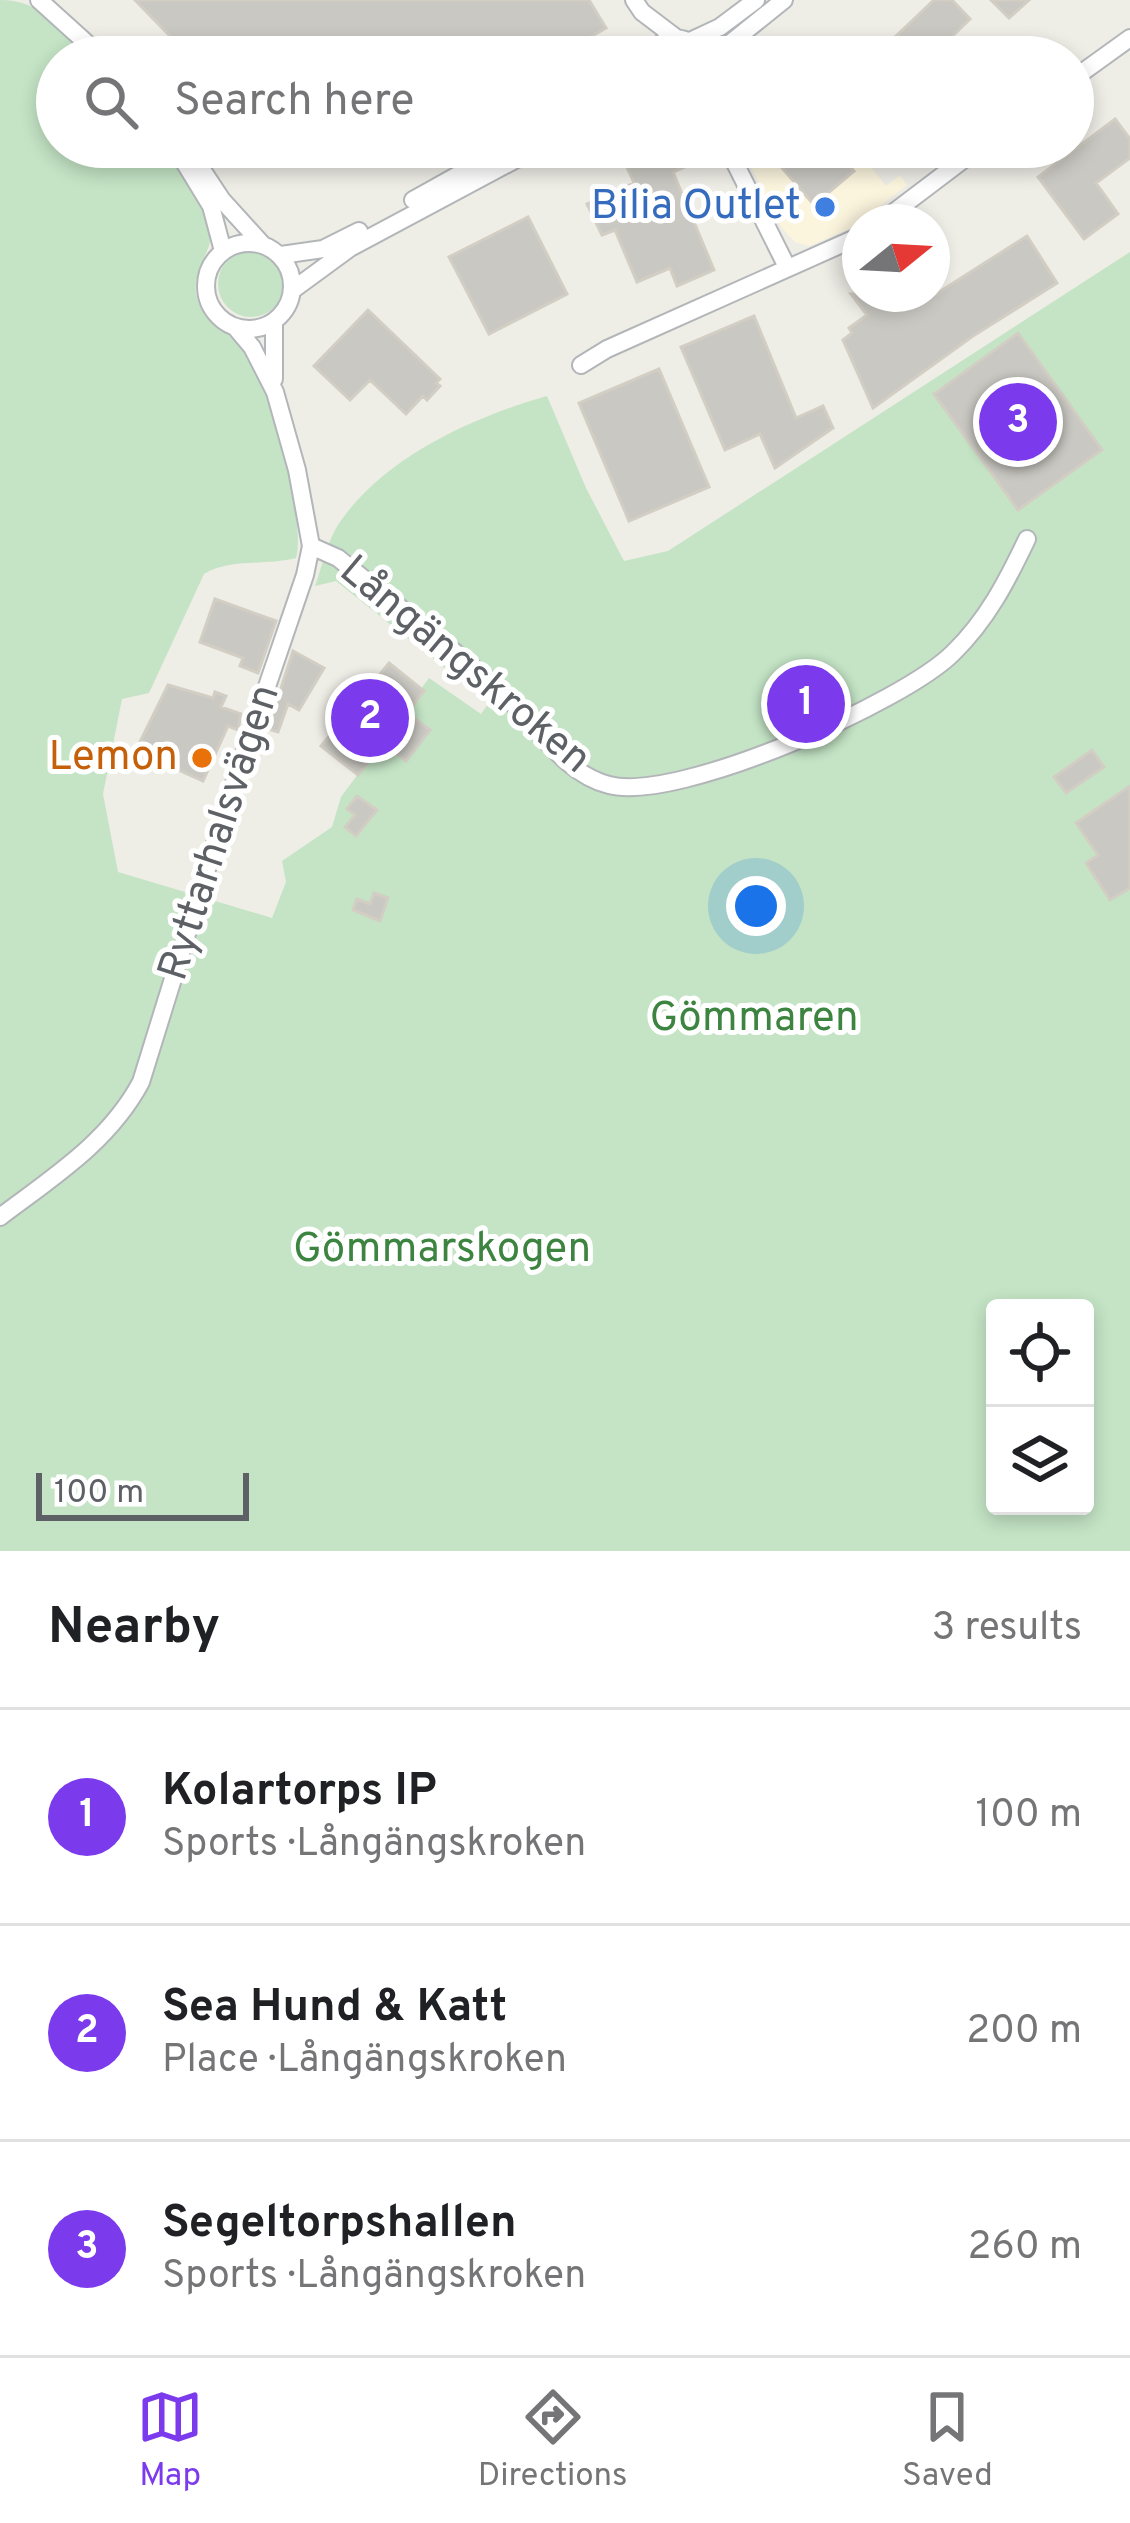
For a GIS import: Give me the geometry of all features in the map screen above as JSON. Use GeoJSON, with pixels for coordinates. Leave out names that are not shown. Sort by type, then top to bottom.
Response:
{"type":"FeatureCollection","features":[{"type":"Feature","properties":{"kind":"street"},"geometry":{"type":"LineString","coordinates":[[39,0],[79,36]]}},
{"type":"Feature","properties":{"kind":"street"},"geometry":{"type":"LineString","coordinates":[[57,0],[95,36]]}},
{"type":"Feature","properties":{"kind":"street"},"geometry":{"type":"LineString","coordinates":[[692,36],[720,27],[756,0]]}},
{"type":"Feature","properties":{"kind":"street"},"geometry":{"type":"LineString","coordinates":[[736,36],[784,0]]}},
{"type":"Feature","properties":{"kind":"street"},"geometry":{"type":"LineString","coordinates":[[638,6],[678,36]]}},
{"type":"Feature","properties":{"kind":"street"},"geometry":{"type":"LineString","coordinates":[[638,6],[646,36]]}},
{"type":"Feature","properties":{"kind":"street"},"geometry":{"type":"LineString","coordinates":[[1094,64],[1130,38]]}},
{"type":"Feature","properties":{"kind":"street"},"geometry":{"type":"LineString","coordinates":[[188,168],[211,206],[223,251]]}},
{"type":"Feature","properties":{"kind":"street"},"geometry":{"type":"LineString","coordinates":[[201,168],[262,244],[281,255],[311,252],[345,238],[470,168]]}},
{"type":"Feature","properties":{"kind":"street"},"geometry":{"type":"LineString","coordinates":[[262,244],[223,251],[210,265],[208,301],[216,314],[236,328],[274,322],[282,316],[294,289],[350,248],[499,168]]}},
{"type":"Feature","properties":{"kind":"street"},"geometry":{"type":"LineString","coordinates":[[738,168],[787,267]]}},
{"type":"Feature","properties":{"kind":"street"},"geometry":{"type":"LineString","coordinates":[[905,204],[952,168]]}},
{"type":"Feature","properties":{"kind":"street"},"geometry":{"type":"LineString","coordinates":[[581,365],[842,244]]}},
{"type":"Feature","properties":{"kind":"street"},"geometry":{"type":"LineString","coordinates":[[281,255],[294,289]]}},
{"type":"Feature","properties":{"kind":"street","name":"Ryttarhalsvägen"},"geometry":{"type":"LineString","coordinates":[[274,322],[274,392]]}},
{"type":"Feature","properties":{"kind":"street","name":"Ryttarhalsvägen"},"geometry":{"type":"LineString","coordinates":[[0,1217],[94,1145],[118,1119],[141,1082],[311,546],[297,470],[274,392],[236,328]]}},
{"type":"Feature","properties":{"kind":"street","name":"Långängskroken"},"geometry":{"type":"LineString","coordinates":[[311,546],[338,557],[496,687],[566,763],[610,785],[648,786],[765,754],[934,668],[952,655],[996,603],[1028,539]]}},
{"type":"Feature","properties":{"kind":"shaded area","name":"Bilia Outlet"},"geometry":{"type":"Polygon","coordinates":[[[752,168],[872,168],[886,186],[900,175],[907,185],[883,204],[842,204],[842,232],[809,246],[795,242],[782,228],[752,168]]]}},
{"type":"Feature","properties":{"kind":"green space","name":"Gömmarskogen"},"geometry":{"type":"Polygon","coordinates":[[[0,0],[38,10],[65,36],[36,36],[36,168],[178,168],[211,227],[197,279],[197,298],[212,322],[246,352],[275,421],[296,516],[296,558],[225,566],[204,574],[149,693],[122,699],[103,794],[118,872],[272,918],[286,882],[282,861],[332,827],[341,797],[429,678],[481,714],[489,703],[336,581],[315,586],[338,525],[357,501],[404,460],[460,428],[547,396],[624,561],[668,551],[1130,252],[1130,1551],[0,1551],[0,0]]]}},
{"type":"Feature","properties":{"kind":"green space"},"geometry":{"type":"Polygon","coordinates":[[[251,251],[274,261],[284,284],[274,307],[251,317],[228,307],[218,284],[228,261],[251,251]]]}},
{"type":"Feature","properties":{"kind":"building"},"geometry":{"type":"Polygon","coordinates":[[[135,0],[589,0],[606,28],[592,36],[170,36],[135,0]]]}},
{"type":"Feature","properties":{"kind":"building"},"geometry":{"type":"Polygon","coordinates":[[[934,0],[952,0],[970,19],[953,36],[896,36],[934,0]]]}},
{"type":"Feature","properties":{"kind":"building"},"geometry":{"type":"Polygon","coordinates":[[[991,0],[1029,0],[1009,18],[991,0]]]}},
{"type":"Feature","properties":{"kind":"building"},"geometry":{"type":"Polygon","coordinates":[[[1115,119],[1130,139],[1130,158],[1096,183],[1118,214],[1084,239],[1038,177],[1050,168],[1094,168],[1094,135],[1115,119]]]}},
{"type":"Feature","properties":{"kind":"building"},"geometry":{"type":"Polygon","coordinates":[[[627,168],[682,168],[673,172],[714,270],[677,286],[670,268],[637,282],[615,230],[602,235],[587,204],[634,183],[627,168]]]}},
{"type":"Feature","properties":{"kind":"building"},"geometry":{"type":"Polygon","coordinates":[[[782,168],[851,168],[854,171],[814,205],[782,168]]]}},
{"type":"Feature","properties":{"kind":"building"},"geometry":{"type":"Polygon","coordinates":[[[528,217],[567,294],[489,334],[449,257],[528,217]]]}},
{"type":"Feature","properties":{"kind":"building"},"geometry":{"type":"Polygon","coordinates":[[[1027,236],[1057,283],[873,408],[843,340],[852,333],[849,328],[867,315],[865,312],[950,312],[950,285],[1027,236]]]}},
{"type":"Feature","properties":{"kind":"building"},"geometry":{"type":"Polygon","coordinates":[[[368,310],[440,379],[436,383],[440,386],[427,400],[423,396],[406,414],[370,380],[350,400],[314,366],[368,310]]]}},
{"type":"Feature","properties":{"kind":"building"},"geometry":{"type":"Polygon","coordinates":[[[754,316],[796,418],[823,406],[833,428],[775,468],[760,434],[725,450],[681,347],[754,316]]]}},
{"type":"Feature","properties":{"kind":"building"},"geometry":{"type":"Polygon","coordinates":[[[1018,333],[1102,450],[1018,510],[934,394],[1018,333]]]}},
{"type":"Feature","properties":{"kind":"building"},"geometry":{"type":"Polygon","coordinates":[[[659,369],[709,487],[629,521],[579,403],[659,369]]]}},
{"type":"Feature","properties":{"kind":"building"},"geometry":{"type":"Polygon","coordinates":[[[215,599],[276,621],[258,673],[240,666],[243,658],[200,642],[215,599]]]}},
{"type":"Feature","properties":{"kind":"building"},"geometry":{"type":"Polygon","coordinates":[[[293,651],[324,668],[299,710],[288,704],[278,732],[268,729],[293,651]]]}},
{"type":"Feature","properties":{"kind":"building"},"geometry":{"type":"Polygon","coordinates":[[[389,663],[424,691],[407,713],[430,730],[406,761],[383,743],[358,775],[321,746],[342,721],[335,716],[361,683],[368,689],[389,663]]]}},
{"type":"Feature","properties":{"kind":"building"},"geometry":{"type":"Polygon","coordinates":[[[168,685],[213,698],[215,692],[226,696],[221,707],[241,714],[238,730],[228,726],[203,781],[174,768],[172,772],[136,750],[168,685]]]}},
{"type":"Feature","properties":{"kind":"building"},"geometry":{"type":"Polygon","coordinates":[[[1092,750],[1104,767],[1066,793],[1054,777],[1092,750]]]}},
{"type":"Feature","properties":{"kind":"building"},"geometry":{"type":"Polygon","coordinates":[[[1130,786],[1130,888],[1110,900],[1086,863],[1098,855],[1076,823],[1130,786]]]}},
{"type":"Feature","properties":{"kind":"building"},"geometry":{"type":"Polygon","coordinates":[[[357,796],[377,810],[356,836],[345,827],[355,815],[347,809],[357,796]]]}},
{"type":"Feature","properties":{"kind":"building"},"geometry":{"type":"Polygon","coordinates":[[[374,893],[388,898],[380,921],[353,910],[357,899],[370,904],[374,893]]]}},
{"type":"Feature","properties":{"kind":"place","name":"Bilia Outlet"},"geometry":{"type":"Point","coordinates":[825,207]}},
{"type":"Feature","properties":{"kind":"place","name":"Segeltorpshallen"},"geometry":{"type":"Point","coordinates":[1018,422]}},
{"type":"Feature","properties":{"kind":"place","name":"Kolartorps IP"},"geometry":{"type":"Point","coordinates":[806,704]}},
{"type":"Feature","properties":{"kind":"place","name":"Sea Hund & Katt"},"geometry":{"type":"Point","coordinates":[370,718]}},
{"type":"Feature","properties":{"kind":"place","name":"Lemon"},"geometry":{"type":"Point","coordinates":[202,758]}},
{"type":"Feature","properties":{"kind":"park label","name":"Gömmaren"},"geometry":{"type":"Point","coordinates":[754,1019]}}]}
